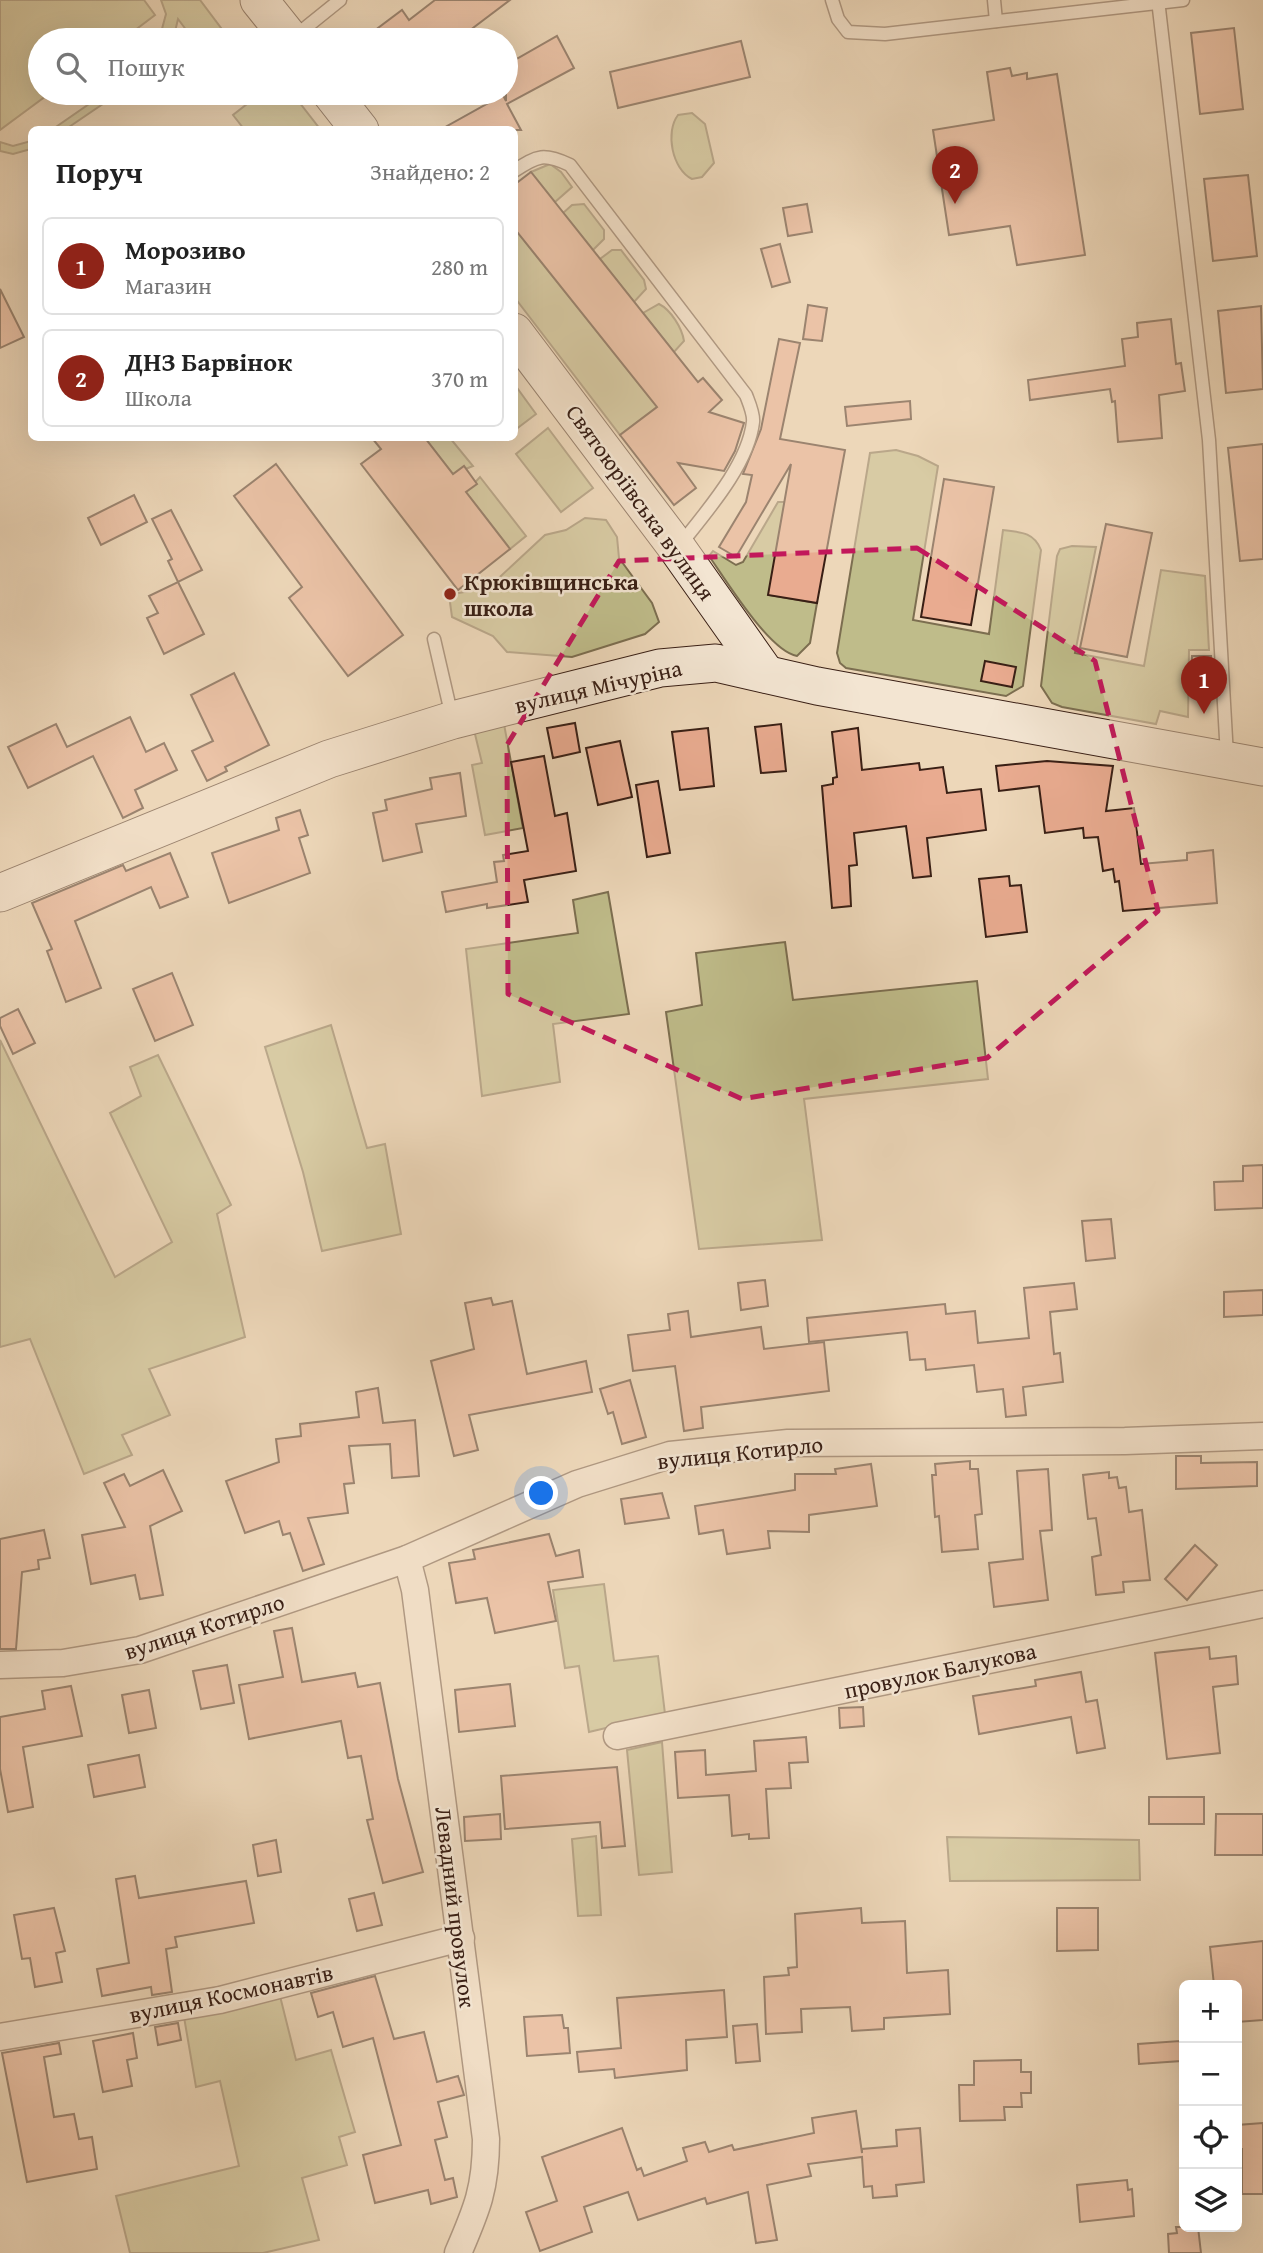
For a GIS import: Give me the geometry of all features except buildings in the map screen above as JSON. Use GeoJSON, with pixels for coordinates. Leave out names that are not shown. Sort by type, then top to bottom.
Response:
{"type":"FeatureCollection","features":[{"type":"Feature","properties":{"kind":"street"},"geometry":{"type":"LineString","coordinates":[[259,0],[281,28]]}},
{"type":"Feature","properties":{"kind":"street"},"geometry":{"type":"LineString","coordinates":[[340,105],[357,126]]}},
{"type":"Feature","properties":{"kind":"street","name":"Святоюріївська вулиця"},"geometry":{"type":"LineString","coordinates":[[518,337],[677,548],[766,674]]}},
{"type":"Feature","properties":{"kind":"street","name":"вулиця Мічуріна"},"geometry":{"type":"LineString","coordinates":[[0,893],[329,759],[453,720],[660,668],[716,663],[1263,767]]}},
{"type":"Feature","properties":{"kind":"street","name":"вулиця Котирло"},"geometry":{"type":"LineString","coordinates":[[0,1665],[63,1663],[139,1650],[407,1559],[577,1484],[670,1455],[789,1443],[1125,1441],[1263,1436]]}},
{"type":"Feature","properties":{"kind":"street","name":"Левадний провулок"},"geometry":{"type":"LineString","coordinates":[[407,1559],[415,1590],[486,2139],[486,2175],[481,2200],[458,2253]]}},
{"type":"Feature","properties":{"kind":"street","name":"провулок Балукова"},"geometry":{"type":"LineString","coordinates":[[617,1736],[1263,1604]]}},
{"type":"Feature","properties":{"kind":"street","name":"вулиця Космонавтів"},"geometry":{"type":"LineString","coordinates":[[0,2037],[220,2000],[461,1938]]}},
{"type":"Feature","properties":{"kind":"lane"},"geometry":{"type":"LineString","coordinates":[[306,28],[340,0]]}},
{"type":"Feature","properties":{"kind":"lane"},"geometry":{"type":"LineString","coordinates":[[832,0],[838,19],[848,32],[885,34],[1183,0]]}},
{"type":"Feature","properties":{"kind":"lane"},"geometry":{"type":"LineString","coordinates":[[994,0],[996,21]]}},
{"type":"Feature","properties":{"kind":"lane"},"geometry":{"type":"LineString","coordinates":[[1158,1],[1209,440],[1228,761]]}},
{"type":"Feature","properties":{"kind":"lane"},"geometry":{"type":"LineString","coordinates":[[518,168],[531,160],[549,155],[570,165],[746,395],[754,419],[748,441],[719,497],[677,548]]}},
{"type":"Feature","properties":{"kind":"lane"},"geometry":{"type":"LineString","coordinates":[[434,639],[453,720]]}},
{"type":"Feature","properties":{"kind":"highlighted area"},"geometry":{"type":"Polygon","coordinates":[[[917,548],[1095,661],[1158,911],[987,1058],[742,1099],[508,994],[507,745],[619,561],[917,548]]]}},
{"type":"Feature","properties":{"kind":"shaded area"},"geometry":{"type":"Polygon","coordinates":[[[0,0],[144,0],[155,15],[138,28],[28,28],[28,105],[34,105],[0,130],[0,0]]]}},
{"type":"Feature","properties":{"kind":"shaded area"},"geometry":{"type":"Polygon","coordinates":[[[161,0],[200,0],[221,28],[185,28],[178,19],[176,28],[162,28],[166,14],[161,0]]]}},
{"type":"Feature","properties":{"kind":"shaded area"},"geometry":{"type":"Polygon","coordinates":[[[88,105],[101,105],[70,126],[57,126],[88,105]]]}},
{"type":"Feature","properties":{"kind":"shaded area"},"geometry":{"type":"Polygon","coordinates":[[[246,105],[301,105],[318,126],[242,126],[233,115],[246,105]]]}},
{"type":"Feature","properties":{"kind":"shaded area"},"geometry":{"type":"Polygon","coordinates":[[[692,113],[705,124],[714,163],[702,177],[692,179],[675,159],[671,140],[678,115],[692,113]]]}},
{"type":"Feature","properties":{"kind":"shaded area"},"geometry":{"type":"Polygon","coordinates":[[[0,142],[13,146],[28,142],[28,150],[13,154],[0,151],[0,142]]]}},
{"type":"Feature","properties":{"kind":"shaded area"},"geometry":{"type":"Polygon","coordinates":[[[550,164],[561,172],[572,187],[555,202],[531,172],[550,164]]]}},
{"type":"Feature","properties":{"kind":"shaded area"},"geometry":{"type":"Polygon","coordinates":[[[584,204],[604,230],[604,239],[593,250],[563,213],[572,205],[584,204]]]}},
{"type":"Feature","properties":{"kind":"shaded area"},"geometry":{"type":"Polygon","coordinates":[[[518,233],[657,407],[620,435],[518,302],[518,233]]]}},
{"type":"Feature","properties":{"kind":"shaded area"},"geometry":{"type":"Polygon","coordinates":[[[612,250],[621,250],[644,280],[646,289],[634,302],[600,259],[612,250]]]}},
{"type":"Feature","properties":{"kind":"shaded area"},"geometry":{"type":"Polygon","coordinates":[[[659,304],[672,315],[683,336],[684,341],[674,352],[643,313],[659,304]]]}},
{"type":"Feature","properties":{"kind":"shaded area"},"geometry":{"type":"Polygon","coordinates":[[[518,389],[536,414],[518,428],[518,389]]]}},
{"type":"Feature","properties":{"kind":"shaded area"},"geometry":{"type":"Polygon","coordinates":[[[548,428],[593,488],[561,512],[516,454],[548,428]]]}},
{"type":"Feature","properties":{"kind":"shaded area"},"geometry":{"type":"Polygon","coordinates":[[[427,441],[452,441],[473,466],[453,474],[427,441]]]}},
{"type":"Feature","properties":{"kind":"shaded area"},"geometry":{"type":"Polygon","coordinates":[[[896,450],[918,456],[938,466],[913,620],[989,634],[1003,530],[1030,536],[1041,550],[1023,686],[1006,696],[846,668],[840,663],[837,653],[870,453],[896,450]]]}},
{"type":"Feature","properties":{"kind":"shaded area"},"geometry":{"type":"Polygon","coordinates":[[[480,477],[526,536],[510,549],[466,492],[480,477]]]}},
{"type":"Feature","properties":{"kind":"shaded area"},"geometry":{"type":"Polygon","coordinates":[[[778,502],[785,502],[769,595],[817,603],[810,643],[797,656],[774,642],[761,628],[709,556],[713,551],[736,565],[743,562],[778,502]]]}},
{"type":"Feature","properties":{"kind":"shaded area"},"geometry":{"type":"Polygon","coordinates":[[[585,518],[606,520],[617,537],[619,558],[652,603],[659,622],[645,634],[572,657],[507,652],[493,636],[452,617],[449,595],[489,587],[545,535],[566,530],[585,518]]]}},
{"type":"Feature","properties":{"kind":"shaded area"},"geometry":{"type":"Polygon","coordinates":[[[1072,546],[1096,547],[1075,653],[1144,666],[1161,570],[1205,576],[1209,650],[1189,650],[1188,717],[1160,711],[1156,724],[1052,703],[1041,686],[1057,556],[1060,549],[1072,546]]]}},
{"type":"Feature","properties":{"kind":"shaded area"},"geometry":{"type":"Polygon","coordinates":[[[504,724],[523,828],[485,835],[472,765],[482,763],[474,730],[504,724]]]}},
{"type":"Feature","properties":{"kind":"shaded area"},"geometry":{"type":"Polygon","coordinates":[[[608,892],[629,1014],[553,1024],[560,1082],[482,1096],[466,949],[578,933],[573,900],[608,892]]]}},
{"type":"Feature","properties":{"kind":"shaded area"},"geometry":{"type":"Polygon","coordinates":[[[785,942],[793,1000],[977,981],[988,1079],[804,1099],[822,1240],[699,1249],[666,1012],[702,1005],[696,953],[785,942]]]}},
{"type":"Feature","properties":{"kind":"shaded area"},"geometry":{"type":"Polygon","coordinates":[[[331,1025],[367,1148],[385,1144],[401,1234],[322,1251],[303,1172],[265,1047],[331,1025]]]}},
{"type":"Feature","properties":{"kind":"shaded area"},"geometry":{"type":"Polygon","coordinates":[[[0,1040],[115,1277],[172,1242],[110,1113],[141,1096],[130,1067],[158,1055],[231,1205],[217,1214],[245,1337],[149,1369],[170,1415],[122,1435],[132,1455],[84,1474],[30,1339],[0,1347],[0,1040]]]}},
{"type":"Feature","properties":{"kind":"shaded area"},"geometry":{"type":"Polygon","coordinates":[[[604,1584],[614,1661],[658,1656],[665,1714],[589,1732],[579,1666],[565,1668],[553,1590],[604,1584]]]}},
{"type":"Feature","properties":{"kind":"shaded area"},"geometry":{"type":"Polygon","coordinates":[[[662,1742],[672,1872],[639,1875],[627,1750],[662,1742]]]}},
{"type":"Feature","properties":{"kind":"shaded area"},"geometry":{"type":"Polygon","coordinates":[[[596,1836],[601,1915],[578,1916],[572,1839],[596,1836]]]}},
{"type":"Feature","properties":{"kind":"shaded area"},"geometry":{"type":"Polygon","coordinates":[[[947,1837],[1139,1840],[1140,1880],[950,1881],[947,1837]]]}},
{"type":"Feature","properties":{"kind":"shaded area"},"geometry":{"type":"Polygon","coordinates":[[[279,1992],[296,2060],[331,2050],[355,2132],[339,2137],[347,2165],[302,2178],[319,2240],[263,2253],[130,2253],[116,2196],[239,2166],[220,2081],[196,2087],[184,2017],[279,1992]]]}},
{"type":"Feature","properties":{"kind":"place","name":"ДНЗ Барвінок"},"geometry":{"type":"Point","coordinates":[955,204]}},
{"type":"Feature","properties":{"kind":"place","name":"Крюківщинська школа"},"geometry":{"type":"Point","coordinates":[450,594]}},
{"type":"Feature","properties":{"kind":"place","name":"Морозиво"},"geometry":{"type":"Point","coordinates":[1204,714]}}]}
